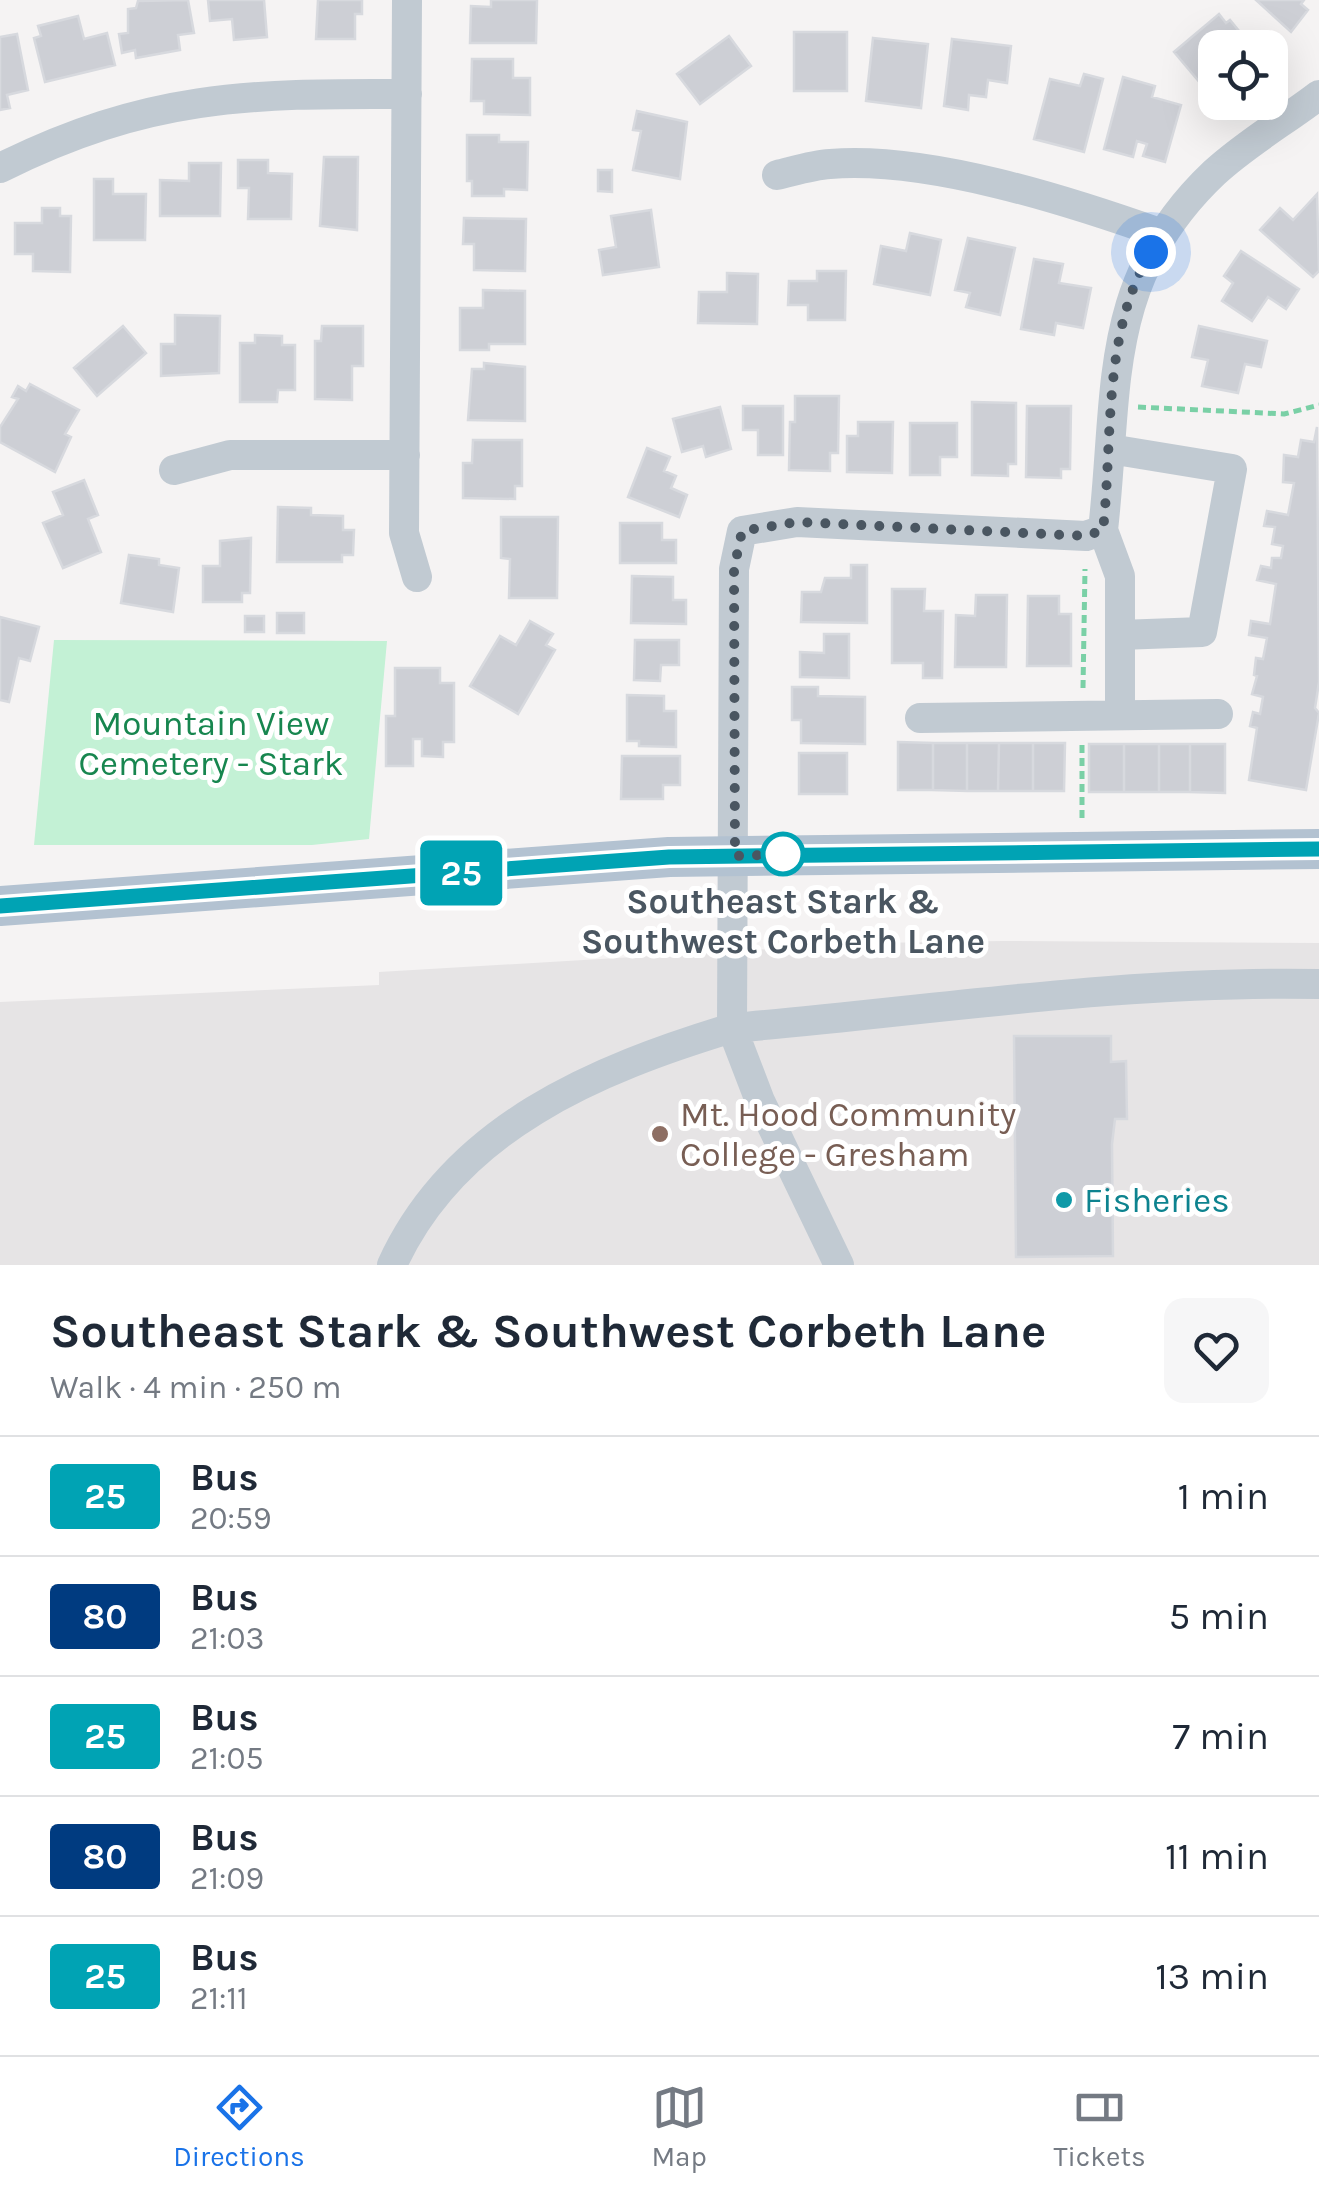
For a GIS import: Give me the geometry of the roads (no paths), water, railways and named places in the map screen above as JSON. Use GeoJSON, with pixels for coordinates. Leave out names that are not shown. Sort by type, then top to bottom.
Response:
{"type":"FeatureCollection","features":[{"type":"Feature","properties":{"kind":"main road"},"geometry":{"type":"LineString","coordinates":[[0,906],[735,856],[1319,849]]}},
{"type":"Feature","properties":{"kind":"street"},"geometry":{"type":"LineString","coordinates":[[407,0],[404,532],[417,576]]}},
{"type":"Feature","properties":{"kind":"street"},"geometry":{"type":"LineString","coordinates":[[0,168],[99,125],[207,99],[288,93],[407,94]]}},
{"type":"Feature","properties":{"kind":"street"},"geometry":{"type":"LineString","coordinates":[[1120,715],[1120,576],[1103,530],[1116,364],[1140,271],[1162,234],[1214,173],[1319,95]]}},
{"type":"Feature","properties":{"kind":"street"},"geometry":{"type":"LineString","coordinates":[[777,175],[831,164],[915,169],[1014,187],[1162,234]]}},
{"type":"Feature","properties":{"kind":"street"},"geometry":{"type":"LineString","coordinates":[[1110,449],[1232,469],[1202,632],[1120,635]]}},
{"type":"Feature","properties":{"kind":"street"},"geometry":{"type":"LineString","coordinates":[[174,470],[230,455],[405,455]]}},
{"type":"Feature","properties":{"kind":"street"},"geometry":{"type":"LineString","coordinates":[[839,1265],[760,1101],[732,1028],[734,569],[742,531],[797,522],[1086,536],[1103,530]]}},
{"type":"Feature","properties":{"kind":"street"},"geometry":{"type":"LineString","coordinates":[[920,718],[1218,714]]}},
{"type":"Feature","properties":{"kind":"street"},"geometry":{"type":"LineString","coordinates":[[392,1265],[441,1191],[494,1135],[562,1092],[647,1054],[732,1028],[1068,993],[1246,982],[1319,984]]}},
{"type":"Feature","properties":{"kind":"place","name":"Southeast Stark & Southwest Corbeth Lane"},"geometry":{"type":"Point","coordinates":[783,854]}},
{"type":"Feature","properties":{"kind":"place","name":"Mt. Hood Community College - Gresham"},"geometry":{"type":"Point","coordinates":[660,1134]}},
{"type":"Feature","properties":{"kind":"place","name":"Fisheries"},"geometry":{"type":"Point","coordinates":[1064,1200]}},
{"type":"Feature","properties":{"kind":"park label","name":"Mountain View Cemetery - Stark"},"geometry":{"type":"Point","coordinates":[211,743]}}]}
